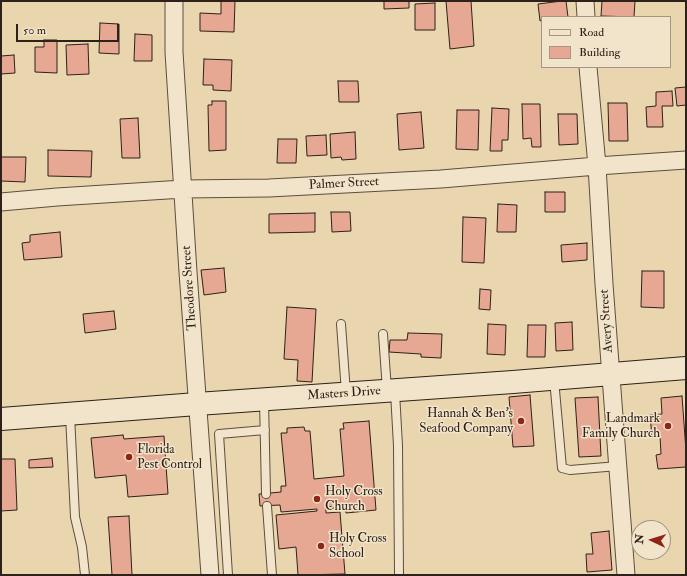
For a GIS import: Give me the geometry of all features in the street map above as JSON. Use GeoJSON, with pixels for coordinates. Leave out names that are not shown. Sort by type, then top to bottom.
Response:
{"type":"FeatureCollection","features":[{"type":"Feature","properties":{"kind":"street","name":"Theodore Street"},"geometry":{"type":"LineString","coordinates":[[174,1],[174,52],[197,404],[210,575]]}},
{"type":"Feature","properties":{"kind":"street"},"geometry":{"type":"LineString","coordinates":[[585,1],[586,16]]}},
{"type":"Feature","properties":{"kind":"street","name":"Avery Street"},"geometry":{"type":"LineString","coordinates":[[588,68],[597,166],[604,284],[626,575]]}},
{"type":"Feature","properties":{"kind":"street","name":"Palmer Street"},"geometry":{"type":"LineString","coordinates":[[1,202],[183,189],[269,188],[441,179],[686,160]]}},
{"type":"Feature","properties":{"kind":"street","name":"Masters Drive"},"geometry":{"type":"LineString","coordinates":[[1,419],[686,368]]}},
{"type":"Feature","properties":{"kind":"lane"},"geometry":{"type":"LineString","coordinates":[[341,324],[346,394]]}},
{"type":"Feature","properties":{"kind":"lane"},"geometry":{"type":"LineString","coordinates":[[383,334],[398,446],[398,575]]}},
{"type":"Feature","properties":{"kind":"lane"},"geometry":{"type":"LineString","coordinates":[[554,378],[562,468],[570,470],[618,466]]}},
{"type":"Feature","properties":{"kind":"lane"},"geometry":{"type":"LineString","coordinates":[[264,399],[266,494]]}},
{"type":"Feature","properties":{"kind":"lane"},"geometry":{"type":"LineString","coordinates":[[70,414],[75,517],[82,547],[84,575]]}},
{"type":"Feature","properties":{"kind":"lane"},"geometry":{"type":"LineString","coordinates":[[228,575],[219,434],[265,430]]}},
{"type":"Feature","properties":{"kind":"lane"},"geometry":{"type":"LineString","coordinates":[[267,506],[272,575]]}},
{"type":"Feature","properties":{"kind":"building"},"geometry":{"type":"Polygon","coordinates":[[[221,1],[235,1],[234,32],[200,31],[200,13],[221,14],[221,1]]]}},
{"type":"Feature","properties":{"kind":"building"},"geometry":{"type":"Polygon","coordinates":[[[384,1],[409,1],[409,8],[384,9],[384,1]]]}},
{"type":"Feature","properties":{"kind":"building"},"geometry":{"type":"Polygon","coordinates":[[[446,1],[471,1],[474,46],[450,49],[446,1]]]}},
{"type":"Feature","properties":{"kind":"building"},"geometry":{"type":"Polygon","coordinates":[[[566,1],[568,16],[541,16],[540,21],[538,4],[566,1]]]}},
{"type":"Feature","properties":{"kind":"building"},"geometry":{"type":"Polygon","coordinates":[[[602,1],[635,1],[634,16],[601,16],[602,1]]]}},
{"type":"Feature","properties":{"kind":"building"},"geometry":{"type":"Polygon","coordinates":[[[435,3],[435,30],[415,30],[415,4],[435,3]]]}},
{"type":"Feature","properties":{"kind":"building"},"geometry":{"type":"Polygon","coordinates":[[[100,23],[119,24],[119,54],[99,53],[100,23]]]}},
{"type":"Feature","properties":{"kind":"building"},"geometry":{"type":"Polygon","coordinates":[[[135,34],[152,35],[152,61],[134,61],[135,34]]]}},
{"type":"Feature","properties":{"kind":"building"},"geometry":{"type":"Polygon","coordinates":[[[44,40],[57,40],[57,73],[35,72],[35,47],[44,47],[44,40]]]}},
{"type":"Feature","properties":{"kind":"building"},"geometry":{"type":"Polygon","coordinates":[[[88,44],[89,74],[67,75],[66,45],[88,44]]]}},
{"type":"Feature","properties":{"kind":"building"},"geometry":{"type":"Polygon","coordinates":[[[14,55],[15,73],[1,74],[1,56],[14,55]]]}},
{"type":"Feature","properties":{"kind":"building"},"geometry":{"type":"Polygon","coordinates":[[[204,59],[232,60],[231,91],[213,90],[213,85],[203,85],[204,59]]]}},
{"type":"Feature","properties":{"kind":"building"},"geometry":{"type":"Polygon","coordinates":[[[338,81],[358,81],[359,102],[339,102],[338,81]]]}},
{"type":"Feature","properties":{"kind":"building"},"geometry":{"type":"Polygon","coordinates":[[[686,87],[686,105],[677,106],[675,88],[686,87]]]}},
{"type":"Feature","properties":{"kind":"building"},"geometry":{"type":"Polygon","coordinates":[[[672,91],[673,106],[662,106],[663,127],[647,127],[646,107],[656,106],[656,92],[672,91]]]}},
{"type":"Feature","properties":{"kind":"building"},"geometry":{"type":"Polygon","coordinates":[[[212,101],[226,101],[226,150],[209,151],[208,105],[212,105],[212,101]]]}},
{"type":"Feature","properties":{"kind":"building"},"geometry":{"type":"Polygon","coordinates":[[[608,103],[627,103],[628,141],[609,141],[608,103]]]}},
{"type":"Feature","properties":{"kind":"building"},"geometry":{"type":"Polygon","coordinates":[[[522,104],[540,104],[541,147],[532,147],[531,138],[523,139],[522,104]]]}},
{"type":"Feature","properties":{"kind":"building"},"geometry":{"type":"Polygon","coordinates":[[[492,108],[509,109],[508,140],[502,140],[502,151],[490,151],[492,108]]]}},
{"type":"Feature","properties":{"kind":"building"},"geometry":{"type":"Polygon","coordinates":[[[457,110],[479,110],[478,150],[456,149],[457,110]]]}},
{"type":"Feature","properties":{"kind":"building"},"geometry":{"type":"Polygon","coordinates":[[[421,112],[424,148],[399,150],[397,114],[421,112]]]}},
{"type":"Feature","properties":{"kind":"building"},"geometry":{"type":"Polygon","coordinates":[[[558,114],[577,114],[578,144],[559,145],[558,114]]]}},
{"type":"Feature","properties":{"kind":"building"},"geometry":{"type":"Polygon","coordinates":[[[138,118],[140,158],[122,158],[120,119],[138,118]]]}},
{"type":"Feature","properties":{"kind":"building"},"geometry":{"type":"Polygon","coordinates":[[[355,132],[356,159],[342,160],[341,157],[331,158],[330,134],[355,132]]]}},
{"type":"Feature","properties":{"kind":"building"},"geometry":{"type":"Polygon","coordinates":[[[326,135],[327,155],[307,156],[306,136],[326,135]]]}},
{"type":"Feature","properties":{"kind":"building"},"geometry":{"type":"Polygon","coordinates":[[[278,139],[297,139],[296,163],[277,163],[278,139]]]}},
{"type":"Feature","properties":{"kind":"building"},"geometry":{"type":"Polygon","coordinates":[[[48,150],[92,151],[91,177],[48,176],[48,150]]]}},
{"type":"Feature","properties":{"kind":"building"},"geometry":{"type":"Polygon","coordinates":[[[1,157],[26,157],[25,182],[1,181],[1,157]]]}},
{"type":"Feature","properties":{"kind":"building"},"geometry":{"type":"Polygon","coordinates":[[[545,192],[565,192],[565,212],[545,212],[545,192]]]}},
{"type":"Feature","properties":{"kind":"building"},"geometry":{"type":"Polygon","coordinates":[[[498,204],[517,205],[516,232],[497,232],[498,204]]]}},
{"type":"Feature","properties":{"kind":"building"},"geometry":{"type":"Polygon","coordinates":[[[331,212],[350,212],[351,231],[332,232],[331,212]]]}},
{"type":"Feature","properties":{"kind":"building"},"geometry":{"type":"Polygon","coordinates":[[[315,213],[315,232],[269,233],[269,214],[315,213]]]}},
{"type":"Feature","properties":{"kind":"building"},"geometry":{"type":"Polygon","coordinates":[[[463,217],[486,218],[484,263],[462,262],[463,217]]]}},
{"type":"Feature","properties":{"kind":"building"},"geometry":{"type":"Polygon","coordinates":[[[60,232],[62,257],[24,260],[22,243],[30,242],[30,235],[60,232]]]}},
{"type":"Feature","properties":{"kind":"building"},"geometry":{"type":"Polygon","coordinates":[[[587,243],[587,260],[562,262],[561,245],[587,243]]]}},
{"type":"Feature","properties":{"kind":"building"},"geometry":{"type":"Polygon","coordinates":[[[224,268],[226,292],[204,295],[201,270],[224,268]]]}},
{"type":"Feature","properties":{"kind":"building"},"geometry":{"type":"Polygon","coordinates":[[[642,271],[664,271],[664,308],[641,307],[642,271]]]}},
{"type":"Feature","properties":{"kind":"building"},"geometry":{"type":"Polygon","coordinates":[[[480,289],[491,290],[490,310],[479,309],[480,289]]]}},
{"type":"Feature","properties":{"kind":"building"},"geometry":{"type":"Polygon","coordinates":[[[287,307],[316,309],[312,382],[297,381],[298,360],[284,359],[287,307]]]}},
{"type":"Feature","properties":{"kind":"building"},"geometry":{"type":"Polygon","coordinates":[[[114,311],[116,329],[85,333],[83,314],[114,311]]]}},
{"type":"Feature","properties":{"kind":"building"},"geometry":{"type":"Polygon","coordinates":[[[572,322],[573,350],[556,351],[555,323],[572,322]]]}},
{"type":"Feature","properties":{"kind":"building"},"geometry":{"type":"Polygon","coordinates":[[[488,324],[506,325],[505,355],[487,354],[488,324]]]}},
{"type":"Feature","properties":{"kind":"building"},"geometry":{"type":"Polygon","coordinates":[[[528,325],[546,325],[545,357],[527,357],[528,325]]]}},
{"type":"Feature","properties":{"kind":"building"},"geometry":{"type":"Polygon","coordinates":[[[408,333],[442,334],[441,358],[421,357],[421,354],[389,352],[390,340],[407,340],[408,333]]]}},
{"type":"Feature","properties":{"kind":"building","name":"Hannah & Ben's Seafood Company"},"geometry":{"type":"Polygon","coordinates":[[[530,395],[534,446],[513,447],[509,397],[530,395]]]}},
{"type":"Feature","properties":{"kind":"building","name":"Landmark Family Church"},"geometry":{"type":"Polygon","coordinates":[[[682,396],[686,467],[658,469],[656,455],[661,454],[660,436],[652,437],[650,415],[662,414],[661,398],[682,396]]]}},
{"type":"Feature","properties":{"kind":"building"},"geometry":{"type":"Polygon","coordinates":[[[598,397],[601,456],[579,457],[575,398],[598,397]]]}},
{"type":"Feature","properties":{"kind":"building","name":"Holy Cross Church"},"geometry":{"type":"Polygon","coordinates":[[[369,421],[376,510],[346,513],[345,505],[326,507],[326,513],[340,512],[345,574],[298,575],[296,547],[279,549],[276,515],[317,511],[317,509],[281,512],[280,505],[260,506],[259,494],[281,492],[281,486],[286,486],[281,433],[287,433],[287,428],[304,427],[305,431],[310,431],[314,479],[344,476],[340,429],[344,429],[343,423],[369,421]]]}},
{"type":"Feature","properties":{"kind":"building","name":"Florida Pest Control"},"geometry":{"type":"Polygon","coordinates":[[[123,435],[124,439],[164,436],[168,494],[128,497],[126,475],[95,478],[91,438],[123,435]]]}},
{"type":"Feature","properties":{"kind":"building"},"geometry":{"type":"Polygon","coordinates":[[[52,458],[53,467],[29,468],[29,460],[52,458]]]}},
{"type":"Feature","properties":{"kind":"building"},"geometry":{"type":"Polygon","coordinates":[[[1,459],[15,459],[17,510],[1,511],[1,459]]]}},
{"type":"Feature","properties":{"kind":"building"},"geometry":{"type":"Polygon","coordinates":[[[129,516],[132,575],[112,575],[108,517],[129,516]]]}},
{"type":"Feature","properties":{"kind":"building"},"geometry":{"type":"Polygon","coordinates":[[[609,531],[612,570],[587,572],[586,554],[593,554],[591,533],[609,531]]]}},
{"type":"Feature","properties":{"kind":"place","name":"Hannah & Ben's Seafood Company"},"geometry":{"type":"Point","coordinates":[521,421]}},
{"type":"Feature","properties":{"kind":"place","name":"Landmark Family Church"},"geometry":{"type":"Point","coordinates":[668,426]}},
{"type":"Feature","properties":{"kind":"place","name":"Florida Pest Control"},"geometry":{"type":"Point","coordinates":[129,457]}},
{"type":"Feature","properties":{"kind":"place","name":"Holy Cross Church"},"geometry":{"type":"Point","coordinates":[317,499]}},
{"type":"Feature","properties":{"kind":"place","name":"Holy Cross School"},"geometry":{"type":"Point","coordinates":[321,546]}}]}
